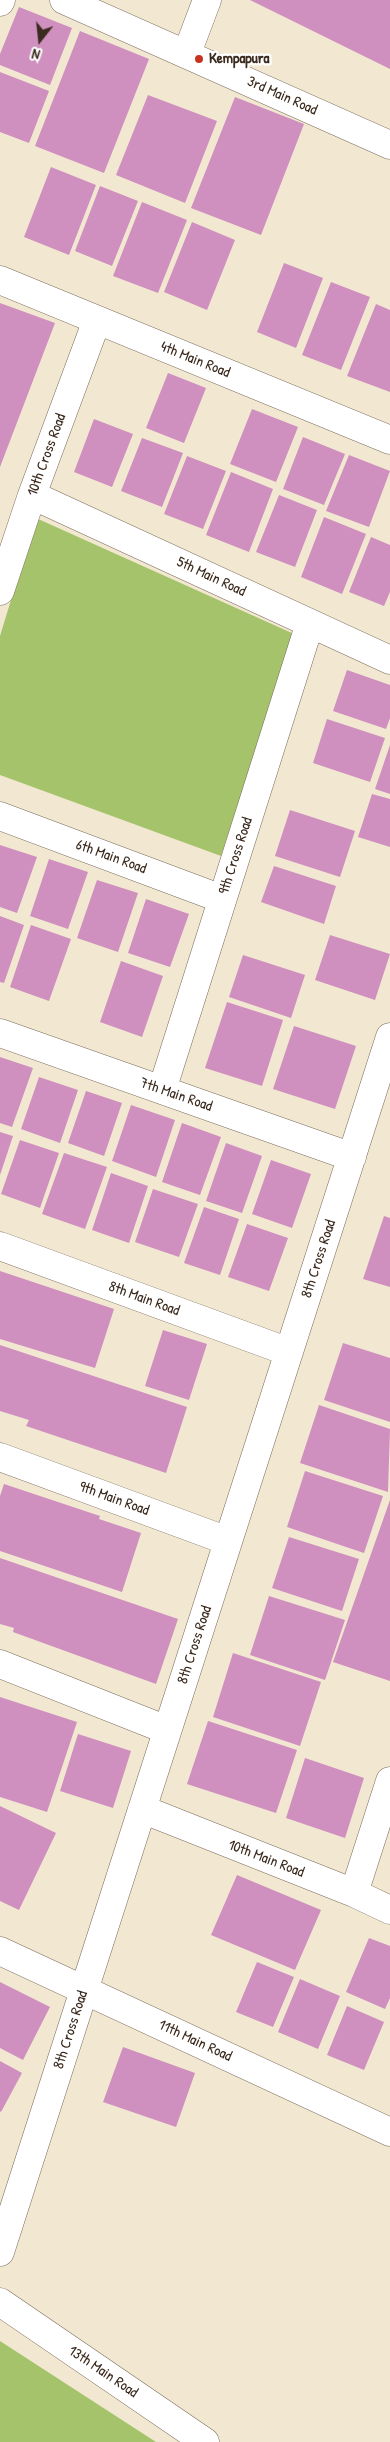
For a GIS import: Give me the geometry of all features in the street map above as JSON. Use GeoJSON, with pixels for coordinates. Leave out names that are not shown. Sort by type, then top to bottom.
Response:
{"type":"FeatureCollection","features":[{"type":"Feature","properties":{"kind":"street","name":"3rd Main Road"},"geometry":{"type":"LineString","coordinates":[[64,0],[390,144]]}},
{"type":"Feature","properties":{"kind":"street"},"geometry":{"type":"LineString","coordinates":[[187,53],[207,0]]}},
{"type":"Feature","properties":{"kind":"street","name":"4th Main Road"},"geometry":{"type":"LineString","coordinates":[[0,280],[390,440]]}},
{"type":"Feature","properties":{"kind":"street","name":"10th Cross Road"},"geometry":{"type":"LineString","coordinates":[[0,591],[32,494],[97,320]]}},
{"type":"Feature","properties":{"kind":"street","name":"5th Main Road"},"geometry":{"type":"LineString","coordinates":[[32,494],[390,660]]}},
{"type":"Feature","properties":{"kind":"street","name":"9th Cross Road"},"geometry":{"type":"LineString","coordinates":[[162,1090],[310,622]]}},
{"type":"Feature","properties":{"kind":"street","name":"6th Main Road"},"geometry":{"type":"LineString","coordinates":[[0,816],[222,899]]}},
{"type":"Feature","properties":{"kind":"street","name":"7th Main Road"},"geometry":{"type":"LineString","coordinates":[[0,1032],[352,1157]]}},
{"type":"Feature","properties":{"kind":"street","name":"8th Cross Road"},"geometry":{"type":"LineString","coordinates":[[0,2252],[390,1037]]}},
{"type":"Feature","properties":{"kind":"street","name":"8th Main Road"},"geometry":{"type":"LineString","coordinates":[[0,1246],[289,1352]]}},
{"type":"Feature","properties":{"kind":"street","name":"9th Main Road"},"geometry":{"type":"LineString","coordinates":[[0,1456],[228,1541]]}},
{"type":"Feature","properties":{"kind":"street"},"geometry":{"type":"LineString","coordinates":[[0,1664],[167,1730]]}},
{"type":"Feature","properties":{"kind":"street"},"geometry":{"type":"LineString","coordinates":[[354,1893],[390,1781]]}},
{"type":"Feature","properties":{"kind":"street","name":"10th Main Road"},"geometry":{"type":"LineString","coordinates":[[142,1809],[354,1893],[390,1910]]}},
{"type":"Feature","properties":{"kind":"street","name":"11th Main Road"},"geometry":{"type":"LineString","coordinates":[[0,1951],[390,2132]]}},
{"type":"Feature","properties":{"kind":"street","name":"13th Main Road"},"geometry":{"type":"LineString","coordinates":[[0,2302],[205,2442]]}},
{"type":"Feature","properties":{"kind":"green space"},"geometry":{"type":"Polygon","coordinates":[[[36,518],[294,634],[221,856],[0,775],[0,636],[36,518]]]}},
{"type":"Feature","properties":{"kind":"green space"},"geometry":{"type":"Polygon","coordinates":[[[0,2341],[156,2442],[0,2442],[0,2341]]]}},
{"type":"Feature","properties":{"kind":"building"},"geometry":{"type":"Polygon","coordinates":[[[250,0],[390,0],[390,69],[250,0]]]}},
{"type":"Feature","properties":{"kind":"building"},"geometry":{"type":"Polygon","coordinates":[[[19,7],[72,28],[50,85],[0,65],[0,54],[19,7]]]}},
{"type":"Feature","properties":{"kind":"building"},"geometry":{"type":"Polygon","coordinates":[[[80,31],[149,59],[104,173],[35,146],[80,31]]]}},
{"type":"Feature","properties":{"kind":"building"},"geometry":{"type":"Polygon","coordinates":[[[0,72],[49,91],[29,143],[0,132],[0,72]]]}},
{"type":"Feature","properties":{"kind":"building"},"geometry":{"type":"Polygon","coordinates":[[[148,95],[217,121],[185,203],[116,175],[148,95]]]}},
{"type":"Feature","properties":{"kind":"building"},"geometry":{"type":"Polygon","coordinates":[[[235,97],[304,124],[261,235],[191,208],[235,97]]]}},
{"type":"Feature","properties":{"kind":"building"},"geometry":{"type":"Polygon","coordinates":[[[51,167],[96,185],[69,255],[24,237],[51,167]]]}},
{"type":"Feature","properties":{"kind":"building"},"geometry":{"type":"Polygon","coordinates":[[[100,186],[138,201],[112,266],[75,251],[100,186]]]}},
{"type":"Feature","properties":{"kind":"building"},"geometry":{"type":"Polygon","coordinates":[[[142,202],[187,220],[158,293],[113,276],[142,202]]]}},
{"type":"Feature","properties":{"kind":"building"},"geometry":{"type":"Polygon","coordinates":[[[192,222],[235,240],[207,310],[164,292],[192,222]]]}},
{"type":"Feature","properties":{"kind":"building"},"geometry":{"type":"Polygon","coordinates":[[[284,263],[323,278],[296,348],[257,332],[284,263]]]}},
{"type":"Feature","properties":{"kind":"building"},"geometry":{"type":"Polygon","coordinates":[[[331,282],[370,297],[341,370],[302,355],[331,282]]]}},
{"type":"Feature","properties":{"kind":"building"},"geometry":{"type":"Polygon","coordinates":[[[0,303],[55,323],[0,467],[0,303]]]}},
{"type":"Feature","properties":{"kind":"building"},"geometry":{"type":"Polygon","coordinates":[[[376,304],[390,310],[390,392],[347,376],[376,304]]]}},
{"type":"Feature","properties":{"kind":"building"},"geometry":{"type":"Polygon","coordinates":[[[168,373],[206,388],[184,443],[146,428],[168,373]]]}},
{"type":"Feature","properties":{"kind":"building"},"geometry":{"type":"Polygon","coordinates":[[[252,409],[298,427],[276,482],[230,464],[252,409]]]}},
{"type":"Feature","properties":{"kind":"building"},"geometry":{"type":"Polygon","coordinates":[[[94,419],[133,434],[112,487],[74,472],[94,419]]]}},
{"type":"Feature","properties":{"kind":"building"},"geometry":{"type":"Polygon","coordinates":[[[303,437],[345,454],[324,505],[283,489],[303,437]]]}},
{"type":"Feature","properties":{"kind":"building"},"geometry":{"type":"Polygon","coordinates":[[[142,438],[183,453],[162,507],[121,491],[142,438]]]}},
{"type":"Feature","properties":{"kind":"building"},"geometry":{"type":"Polygon","coordinates":[[[349,455],[390,471],[369,527],[326,511],[349,455]]]}},
{"type":"Feature","properties":{"kind":"building"},"geometry":{"type":"Polygon","coordinates":[[[187,456],[226,471],[203,529],[164,514],[187,456]]]}},
{"type":"Feature","properties":{"kind":"building"},"geometry":{"type":"Polygon","coordinates":[[[231,472],[273,489],[249,552],[206,535],[231,472]]]}},
{"type":"Feature","properties":{"kind":"building"},"geometry":{"type":"Polygon","coordinates":[[[279,495],[317,510],[295,567],[256,552],[279,495]]]}},
{"type":"Feature","properties":{"kind":"building"},"geometry":{"type":"Polygon","coordinates":[[[324,517],[366,534],[342,594],[301,577],[324,517]]]}},
{"type":"Feature","properties":{"kind":"building"},"geometry":{"type":"Polygon","coordinates":[[[371,537],[390,545],[390,592],[384,606],[349,592],[371,537]]]}},
{"type":"Feature","properties":{"kind":"building"},"geometry":{"type":"Polygon","coordinates":[[[347,670],[390,685],[390,718],[386,729],[333,711],[347,670]]]}},
{"type":"Feature","properties":{"kind":"building"},"geometry":{"type":"Polygon","coordinates":[[[327,719],[385,738],[370,782],[313,763],[327,719]]]}},
{"type":"Feature","properties":{"kind":"building"},"geometry":{"type":"Polygon","coordinates":[[[390,745],[390,794],[375,789],[390,745]]]}},
{"type":"Feature","properties":{"kind":"building"},"geometry":{"type":"Polygon","coordinates":[[[372,794],[390,799],[390,847],[358,837],[372,794]]]}},
{"type":"Feature","properties":{"kind":"building"},"geometry":{"type":"Polygon","coordinates":[[[290,810],[355,831],[340,877],[275,856],[290,810]]]}},
{"type":"Feature","properties":{"kind":"building"},"geometry":{"type":"Polygon","coordinates":[[[0,845],[37,857],[17,913],[0,907],[0,845]]]}},
{"type":"Feature","properties":{"kind":"building"},"geometry":{"type":"Polygon","coordinates":[[[49,859],[88,872],[68,929],[30,916],[49,859]]]}},
{"type":"Feature","properties":{"kind":"building"},"geometry":{"type":"Polygon","coordinates":[[[274,866],[336,886],[324,924],[261,902],[274,866]]]}},
{"type":"Feature","properties":{"kind":"building"},"geometry":{"type":"Polygon","coordinates":[[[97,880],[138,893],[118,952],[77,938],[97,880]]]}},
{"type":"Feature","properties":{"kind":"building"},"geometry":{"type":"Polygon","coordinates":[[[146,899],[189,914],[170,967],[128,953],[146,899]]]}},
{"type":"Feature","properties":{"kind":"building"},"geometry":{"type":"Polygon","coordinates":[[[0,916],[24,925],[4,983],[0,982],[0,916]]]}},
{"type":"Feature","properties":{"kind":"building"},"geometry":{"type":"Polygon","coordinates":[[[31,925],[71,939],[49,1001],[10,987],[31,925]]]}},
{"type":"Feature","properties":{"kind":"building"},"geometry":{"type":"Polygon","coordinates":[[[330,935],[390,954],[375,1000],[315,980],[330,935]]]}},
{"type":"Feature","properties":{"kind":"building"},"geometry":{"type":"Polygon","coordinates":[[[243,955],[305,975],[291,1018],[229,997],[243,955]]]}},
{"type":"Feature","properties":{"kind":"building"},"geometry":{"type":"Polygon","coordinates":[[[121,961],[163,976],[142,1037],[100,1022],[121,961]]]}},
{"type":"Feature","properties":{"kind":"building"},"geometry":{"type":"Polygon","coordinates":[[[227,1002],[283,1020],[262,1086],[205,1068],[227,1002]]]}},
{"type":"Feature","properties":{"kind":"building"},"geometry":{"type":"Polygon","coordinates":[[[294,1026],[356,1046],[335,1109],[273,1089],[294,1026]]]}},
{"type":"Feature","properties":{"kind":"building"},"geometry":{"type":"Polygon","coordinates":[[[0,1057],[33,1068],[12,1127],[0,1123],[0,1057]]]}},
{"type":"Feature","properties":{"kind":"building"},"geometry":{"type":"Polygon","coordinates":[[[39,1077],[78,1090],[60,1143],[21,1129],[39,1077]]]}},
{"type":"Feature","properties":{"kind":"building"},"geometry":{"type":"Polygon","coordinates":[[[86,1091],[122,1103],[104,1156],[68,1143],[86,1091]]]}},
{"type":"Feature","properties":{"kind":"building"},"geometry":{"type":"Polygon","coordinates":[[[131,1105],[175,1120],[156,1177],[112,1161],[131,1105]]]}},
{"type":"Feature","properties":{"kind":"building"},"geometry":{"type":"Polygon","coordinates":[[[182,1123],[221,1137],[200,1195],[162,1182],[182,1123]]]}},
{"type":"Feature","properties":{"kind":"building"},"geometry":{"type":"Polygon","coordinates":[[[0,1132],[13,1136],[0,1175],[0,1132]]]}},
{"type":"Feature","properties":{"kind":"building"},"geometry":{"type":"Polygon","coordinates":[[[20,1140],[59,1153],[40,1208],[1,1194],[20,1140]]]}},
{"type":"Feature","properties":{"kind":"building"},"geometry":{"type":"Polygon","coordinates":[[[226,1143],[262,1156],[242,1213],[206,1201],[226,1143]]]}},
{"type":"Feature","properties":{"kind":"building"},"geometry":{"type":"Polygon","coordinates":[[[64,1153],[107,1167],[85,1229],[42,1214],[64,1153]]]}},
{"type":"Feature","properties":{"kind":"building"},"geometry":{"type":"Polygon","coordinates":[[[271,1160],[311,1174],[292,1228],[252,1214],[271,1160]]]}},
{"type":"Feature","properties":{"kind":"building"},"geometry":{"type":"Polygon","coordinates":[[[111,1173],[148,1186],[129,1243],[92,1230],[111,1173]]]}},
{"type":"Feature","properties":{"kind":"building"},"geometry":{"type":"Polygon","coordinates":[[[153,1189],[198,1204],[179,1257],[135,1242],[153,1189]]]}},
{"type":"Feature","properties":{"kind":"building"},"geometry":{"type":"Polygon","coordinates":[[[204,1207],[239,1219],[220,1275],[184,1263],[204,1207]]]}},
{"type":"Feature","properties":{"kind":"building"},"geometry":{"type":"Polygon","coordinates":[[[384,1216],[390,1218],[390,1287],[363,1279],[384,1216]]]}},
{"type":"Feature","properties":{"kind":"building"},"geometry":{"type":"Polygon","coordinates":[[[247,1224],[288,1238],[269,1291],[228,1277],[247,1224]]]}},
{"type":"Feature","properties":{"kind":"building"},"geometry":{"type":"Polygon","coordinates":[[[0,1271],[114,1309],[95,1368],[0,1339],[0,1271]]]}},
{"type":"Feature","properties":{"kind":"building"},"geometry":{"type":"Polygon","coordinates":[[[163,1330],[207,1344],[189,1400],[145,1386],[163,1330]]]}},
{"type":"Feature","properties":{"kind":"building"},"geometry":{"type":"Polygon","coordinates":[[[343,1343],[390,1358],[390,1422],[324,1400],[343,1343]]]}},
{"type":"Feature","properties":{"kind":"building"},"geometry":{"type":"Polygon","coordinates":[[[0,1345],[187,1407],[166,1473],[26,1426],[29,1420],[0,1411],[0,1345]]]}},
{"type":"Feature","properties":{"kind":"building"},"geometry":{"type":"Polygon","coordinates":[[[319,1405],[390,1429],[388,1492],[300,1463],[319,1405]]]}},
{"type":"Feature","properties":{"kind":"building"},"geometry":{"type":"Polygon","coordinates":[[[305,1471],[383,1496],[364,1553],[287,1527],[305,1471]]]}},
{"type":"Feature","properties":{"kind":"building"},"geometry":{"type":"Polygon","coordinates":[[[4,1484],[100,1516],[99,1519],[141,1533],[122,1592],[0,1551],[0,1496],[4,1484]]]}},
{"type":"Feature","properties":{"kind":"building"},"geometry":{"type":"Polygon","coordinates":[[[390,1500],[390,1681],[333,1662],[390,1500]]]}},
{"type":"Feature","properties":{"kind":"building"},"geometry":{"type":"Polygon","coordinates":[[[289,1537],[359,1559],[342,1611],[272,1588],[289,1537]]]}},
{"type":"Feature","properties":{"kind":"building"},"geometry":{"type":"Polygon","coordinates":[[[0,1558],[178,1619],[156,1684],[13,1632],[14,1628],[0,1624],[0,1558]]]}},
{"type":"Feature","properties":{"kind":"building"},"geometry":{"type":"Polygon","coordinates":[[[269,1596],[345,1620],[325,1680],[250,1655],[269,1596]]]}},
{"type":"Feature","properties":{"kind":"building"},"geometry":{"type":"Polygon","coordinates":[[[233,1653],[321,1682],[300,1746],[213,1717],[233,1653]]]}},
{"type":"Feature","properties":{"kind":"building"},"geometry":{"type":"Polygon","coordinates":[[[0,1697],[77,1722],[47,1812],[0,1797],[0,1697]]]}},
{"type":"Feature","properties":{"kind":"building"},"geometry":{"type":"Polygon","coordinates":[[[208,1721],[297,1750],[276,1813],[187,1784],[208,1721]]]}},
{"type":"Feature","properties":{"kind":"building"},"geometry":{"type":"Polygon","coordinates":[[[78,1734],[131,1751],[113,1808],[60,1791],[78,1734]]]}},
{"type":"Feature","properties":{"kind":"building"},"geometry":{"type":"Polygon","coordinates":[[[305,1758],[364,1778],[345,1838],[286,1818],[305,1758]]]}},
{"type":"Feature","properties":{"kind":"building"},"geometry":{"type":"Polygon","coordinates":[[[0,1806],[56,1833],[19,1910],[0,1901],[0,1806]]]}},
{"type":"Feature","properties":{"kind":"building"},"geometry":{"type":"Polygon","coordinates":[[[237,1875],[321,1910],[295,1970],[211,1935],[237,1875]]]}},
{"type":"Feature","properties":{"kind":"building"},"geometry":{"type":"Polygon","coordinates":[[[369,1938],[390,1946],[390,1998],[385,2009],[346,1992],[369,1938]]]}},
{"type":"Feature","properties":{"kind":"building"},"geometry":{"type":"Polygon","coordinates":[[[257,1962],[294,1977],[273,2027],[236,2012],[257,1962]]]}},
{"type":"Feature","properties":{"kind":"building"},"geometry":{"type":"Polygon","coordinates":[[[300,1979],[340,1996],[318,2049],[278,2032],[300,1979]]]}},
{"type":"Feature","properties":{"kind":"building"},"geometry":{"type":"Polygon","coordinates":[[[0,1982],[50,2007],[23,2060],[0,2048],[0,1982]]]}},
{"type":"Feature","properties":{"kind":"building"},"geometry":{"type":"Polygon","coordinates":[[[347,2006],[384,2022],[364,2070],[327,2055],[347,2006]]]}},
{"type":"Feature","properties":{"kind":"building"},"geometry":{"type":"Polygon","coordinates":[[[123,2047],[195,2073],[176,2127],[103,2102],[123,2047]]]}},
{"type":"Feature","properties":{"kind":"building"},"geometry":{"type":"Polygon","coordinates":[[[0,2061],[22,2073],[1,2112],[0,2111],[0,2061]]]}},
{"type":"Feature","properties":{"kind":"place","name":"Kempapura"},"geometry":{"type":"Point","coordinates":[199,59]}}]}
